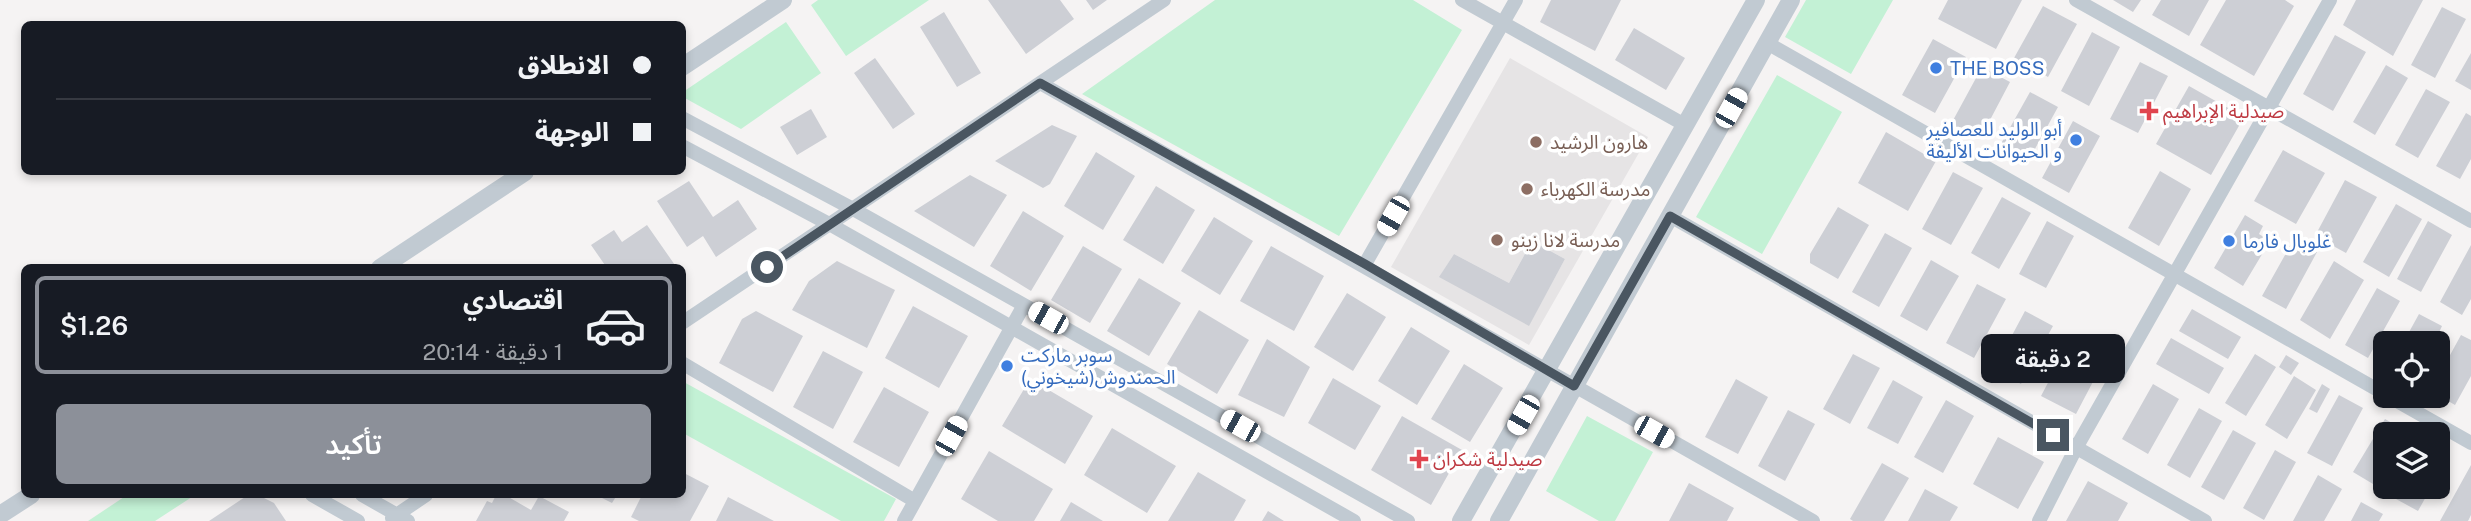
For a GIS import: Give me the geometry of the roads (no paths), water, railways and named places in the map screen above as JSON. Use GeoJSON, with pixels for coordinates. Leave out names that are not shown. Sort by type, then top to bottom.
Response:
{"type":"FeatureCollection","features":[{"type":"Feature","properties":{"kind":"street"},"geometry":{"type":"LineString","coordinates":[[686,64],[783,0]]}},
{"type":"Feature","properties":{"kind":"street"},"geometry":{"type":"LineString","coordinates":[[686,320],[1164,0]]}},
{"type":"Feature","properties":{"kind":"street"},"geometry":{"type":"LineString","coordinates":[[1462,0],[1685,125]]}},
{"type":"Feature","properties":{"kind":"street"},"geometry":{"type":"LineString","coordinates":[[1365,264],[1516,0]]}},
{"type":"Feature","properties":{"kind":"street"},"geometry":{"type":"LineString","coordinates":[[1461,521],[1548,372],[1756,0]]}},
{"type":"Feature","properties":{"kind":"street"},"geometry":{"type":"LineString","coordinates":[[1499,521],[1791,0]]}},
{"type":"Feature","properties":{"kind":"street"},"geometry":{"type":"LineString","coordinates":[[2076,0],[2471,221]]}},
{"type":"Feature","properties":{"kind":"street"},"geometry":{"type":"LineString","coordinates":[[2039,521],[2076,448],[2330,0]]}},
{"type":"Feature","properties":{"kind":"street"},"geometry":{"type":"LineString","coordinates":[[1767,43],[2373,388]]}},
{"type":"Feature","properties":{"kind":"street"},"geometry":{"type":"LineString","coordinates":[[1040,83],[1365,264],[1548,372],[1813,521]]}},
{"type":"Feature","properties":{"kind":"street"},"geometry":{"type":"LineString","coordinates":[[686,120],[853,209],[1408,521]]}},
{"type":"Feature","properties":{"kind":"street"},"geometry":{"type":"LineString","coordinates":[[686,148],[831,225],[1354,521]]}},
{"type":"Feature","properties":{"kind":"street"},"geometry":{"type":"LineString","coordinates":[[386,264],[520,175]]}},
{"type":"Feature","properties":{"kind":"street"},"geometry":{"type":"LineString","coordinates":[[1670,216],[2205,521]]}},
{"type":"Feature","properties":{"kind":"street"},"geometry":{"type":"LineString","coordinates":[[904,521],[1024,305]]}},
{"type":"Feature","properties":{"kind":"street"},"geometry":{"type":"LineString","coordinates":[[686,365],[915,501]]}},
{"type":"Feature","properties":{"kind":"street"},"geometry":{"type":"LineString","coordinates":[[2409,408],[2471,443]]}},
{"type":"Feature","properties":{"kind":"street"},"geometry":{"type":"LineString","coordinates":[[0,515],[26,498]]}},
{"type":"Feature","properties":{"kind":"street"},"geometry":{"type":"LineString","coordinates":[[317,498],[358,521]]}},
{"type":"Feature","properties":{"kind":"street"},"geometry":{"type":"LineString","coordinates":[[366,498],[398,519],[422,498]]}},
{"type":"Feature","properties":{"kind":"place","name":"THE BOSS"},"geometry":{"type":"Point","coordinates":[1936,68]}},
{"type":"Feature","properties":{"kind":"place","name":"صيدلية الإبراهيم"},"geometry":{"type":"Point","coordinates":[2149,111]}},
{"type":"Feature","properties":{"kind":"place","name":"أبو الوليد للعصافير و الحيوانات الأليفة"},"geometry":{"type":"Point","coordinates":[2076,140]}},
{"type":"Feature","properties":{"kind":"place","name":"هارون الرشيد"},"geometry":{"type":"Point","coordinates":[1536,142]}},
{"type":"Feature","properties":{"kind":"place","name":"مدرسة الكهرباء"},"geometry":{"type":"Point","coordinates":[1527,189]}},
{"type":"Feature","properties":{"kind":"place","name":"مدرسة لانا زينو"},"geometry":{"type":"Point","coordinates":[1497,240]}},
{"type":"Feature","properties":{"kind":"place","name":"غلوبال فارما"},"geometry":{"type":"Point","coordinates":[2229,241]}},
{"type":"Feature","properties":{"kind":"place","name":"سوبر ماركت الحمندوش(شيخوني)"},"geometry":{"type":"Point","coordinates":[1007,366]}},
{"type":"Feature","properties":{"kind":"place","name":"صيدلية شكران"},"geometry":{"type":"Point","coordinates":[1419,459]}}]}
